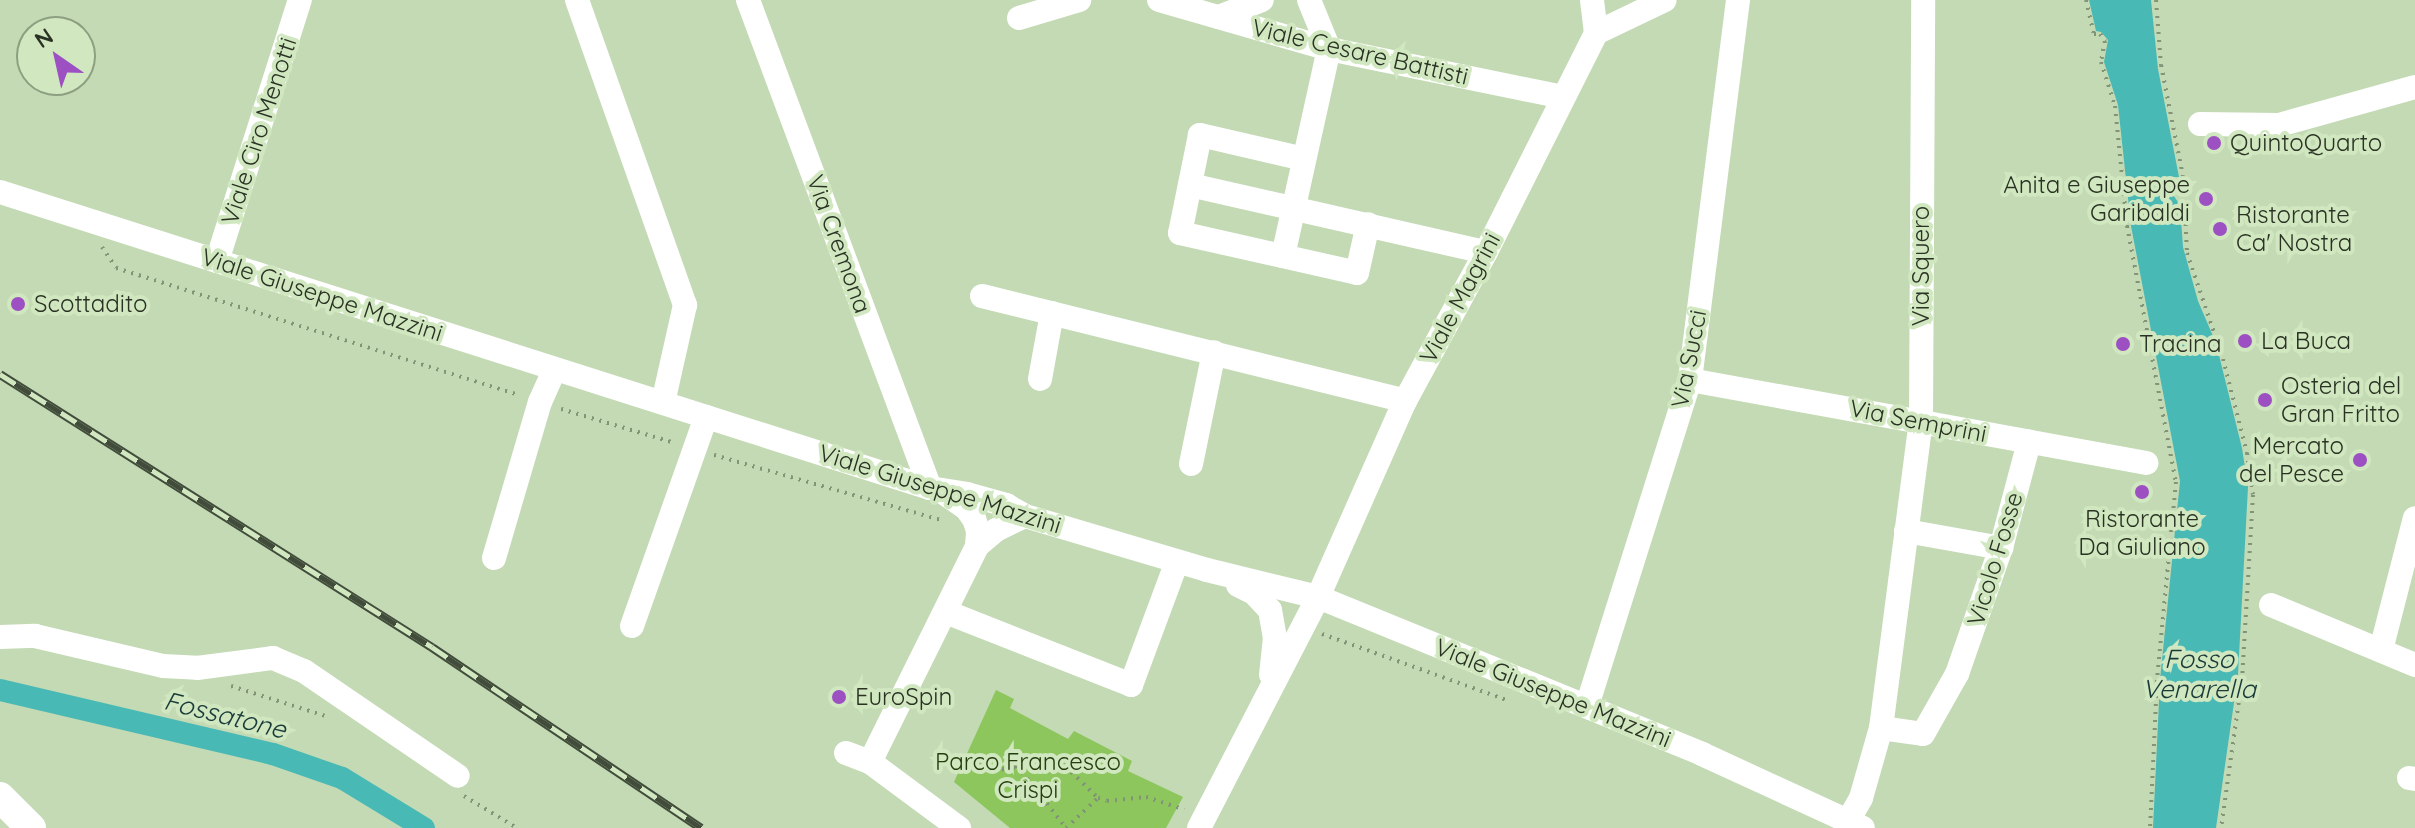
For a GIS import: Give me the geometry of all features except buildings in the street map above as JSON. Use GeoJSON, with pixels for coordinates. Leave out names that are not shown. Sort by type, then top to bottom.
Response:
{"type":"FeatureCollection","features":[{"type":"Feature","properties":{"kind":"main road"},"geometry":{"type":"LineString","coordinates":[[0,797],[31,828]]}},
{"type":"Feature","properties":{"kind":"street","name":"Viale Ciro Menotti"},"geometry":{"type":"LineString","coordinates":[[217,261],[300,0]]}},
{"type":"Feature","properties":{"kind":"street"},"geometry":{"type":"LineString","coordinates":[[577,0],[645,183],[685,305],[663,403]]}},
{"type":"Feature","properties":{"kind":"street","name":"Via Cremona"},"geometry":{"type":"LineString","coordinates":[[748,0],[934,489]]}},
{"type":"Feature","properties":{"kind":"street"},"geometry":{"type":"LineString","coordinates":[[1019,18],[1079,0]]}},
{"type":"Feature","properties":{"kind":"street","name":"Viale Cesare Battisti"},"geometry":{"type":"LineString","coordinates":[[1159,0],[1329,49],[1563,97]]}},
{"type":"Feature","properties":{"kind":"street"},"geometry":{"type":"LineString","coordinates":[[1219,17],[1262,0]]}},
{"type":"Feature","properties":{"kind":"street"},"geometry":{"type":"LineString","coordinates":[[1283,256],[1329,49],[1309,0]]}},
{"type":"Feature","properties":{"kind":"street"},"geometry":{"type":"LineString","coordinates":[[1592,0],[1596,33],[1665,0]]}},
{"type":"Feature","properties":{"kind":"street","name":"Via Succi"},"geometry":{"type":"LineString","coordinates":[[1587,706],[1690,380],[1738,0]]}},
{"type":"Feature","properties":{"kind":"street","name":"Via Squero"},"geometry":{"type":"LineString","coordinates":[[1856,824],[1881,728],[1921,421],[1923,0]]}},
{"type":"Feature","properties":{"kind":"street","name":"Viale Magrini"},"geometry":{"type":"LineString","coordinates":[[1261,707],[1318,597],[1405,401],[1486,252],[1596,33]]}},
{"type":"Feature","properties":{"kind":"street"},"geometry":{"type":"LineString","coordinates":[[2200,124],[2279,125],[2415,87]]}},
{"type":"Feature","properties":{"kind":"street"},"geometry":{"type":"LineString","coordinates":[[1304,159],[1200,135],[1180,233],[1357,273],[1368,224]]}},
{"type":"Feature","properties":{"kind":"street"},"geometry":{"type":"LineString","coordinates":[[1190,185],[1486,252]]}},
{"type":"Feature","properties":{"kind":"street","name":"Viale Giuseppe Mazzini"},"geometry":{"type":"LineString","coordinates":[[0,192],[934,489],[967,494],[1006,505],[1025,516],[1207,570],[1318,597],[1587,706],[1856,824]]}},
{"type":"Feature","properties":{"kind":"street"},"geometry":{"type":"LineString","coordinates":[[982,296],[1405,401]]}},
{"type":"Feature","properties":{"kind":"street"},"geometry":{"type":"LineString","coordinates":[[1040,379],[1052,313]]}},
{"type":"Feature","properties":{"kind":"street"},"geometry":{"type":"LineString","coordinates":[[1191,464],[1214,352]]}},
{"type":"Feature","properties":{"kind":"street"},"geometry":{"type":"LineString","coordinates":[[494,558],[540,402],[554,370]]}},
{"type":"Feature","properties":{"kind":"street","name":"Via Semprini"},"geometry":{"type":"LineString","coordinates":[[1690,380],[2147,463]]}},
{"type":"Feature","properties":{"kind":"street"},"geometry":{"type":"LineString","coordinates":[[632,626],[706,417]]}},
{"type":"Feature","properties":{"kind":"street","name":"Vicolo Fosse"},"geometry":{"type":"LineString","coordinates":[[1881,728],[1923,734],[1957,674],[2001,548],[2029,442]]}},
{"type":"Feature","properties":{"kind":"street"},"geometry":{"type":"LineString","coordinates":[[870,762],[977,546],[978,531],[974,519],[957,500],[934,489]]}},
{"type":"Feature","properties":{"kind":"street"},"geometry":{"type":"LineString","coordinates":[[977,546],[996,530],[1025,516]]}},
{"type":"Feature","properties":{"kind":"street"},"geometry":{"type":"LineString","coordinates":[[2381,650],[2415,518]]}},
{"type":"Feature","properties":{"kind":"street"},"geometry":{"type":"LineString","coordinates":[[1906,531],[2001,548]]}},
{"type":"Feature","properties":{"kind":"street"},"geometry":{"type":"LineString","coordinates":[[946,612],[1131,685],[1177,561]]}},
{"type":"Feature","properties":{"kind":"street"},"geometry":{"type":"LineString","coordinates":[[1202,823],[1261,707],[1273,660],[1275,637],[1270,610],[1254,593],[1207,570]]}},
{"type":"Feature","properties":{"kind":"street"},"geometry":{"type":"LineString","coordinates":[[2271,605],[2415,665]]}},
{"type":"Feature","properties":{"kind":"street"},"geometry":{"type":"LineString","coordinates":[[0,637],[35,636],[163,666],[197,668],[273,658],[304,671],[455,782]]}},
{"type":"Feature","properties":{"kind":"street"},"geometry":{"type":"LineString","coordinates":[[846,753],[870,762],[959,828]]}},
{"type":"Feature","properties":{"kind":"path"},"geometry":{"type":"LineString","coordinates":[[2086,0],[2094,34],[2100,34],[2105,41],[2101,62],[2115,106],[2127,226],[2176,482],[2157,680],[2150,828]]}},
{"type":"Feature","properties":{"kind":"path"},"geometry":{"type":"LineString","coordinates":[[2156,0],[2161,65],[2183,176],[2187,253],[2223,359],[2250,477],[2253,527],[2242,679],[2221,828]]}},
{"type":"Feature","properties":{"kind":"path"},"geometry":{"type":"LineString","coordinates":[[88,242],[102,247],[116,268],[540,402],[959,525]]}},
{"type":"Feature","properties":{"kind":"path"},"geometry":{"type":"LineString","coordinates":[[2250,477],[2271,476]]}},
{"type":"Feature","properties":{"kind":"path"},"geometry":{"type":"LineString","coordinates":[[219,683],[338,719]]}},
{"type":"Feature","properties":{"kind":"path"},"geometry":{"type":"LineString","coordinates":[[966,757],[994,771],[1014,767],[1029,759],[1060,761],[1098,798],[1107,801],[1146,797],[1202,823]]}},
{"type":"Feature","properties":{"kind":"path"},"geometry":{"type":"LineString","coordinates":[[1014,767],[1022,772],[1066,828],[1098,798]]}},
{"type":"Feature","properties":{"kind":"path"},"geometry":{"type":"LineString","coordinates":[[455,782],[517,828]]}},
{"type":"Feature","properties":{"kind":"green space","name":"Parco Francesco Crispi"},"geometry":{"type":"Polygon","coordinates":[[[996,690],[1014,699],[1010,708],[1068,739],[1074,731],[1132,761],[1128,771],[1183,797],[1166,828],[1010,828],[954,782],[996,690]]]}},
{"type":"Feature","properties":{"kind":"water","name":"Fosso Venarella"},"geometry":{"type":"Polygon","coordinates":[[[2089,0],[2151,0],[2158,69],[2179,177],[2168,177],[2167,186],[2180,205],[2183,247],[2198,301],[2216,343],[2242,448],[2248,487],[2238,675],[2216,828],[2153,828],[2160,680],[2180,481],[2131,226],[2118,105],[2104,62],[2108,40],[2096,31],[2089,0]]]}},
{"type":"Feature","properties":{"kind":"waterway","name":"Fossatone"},"geometry":{"type":"LineString","coordinates":[[0,690],[273,754],[342,778],[424,828]]}},
{"type":"Feature","properties":{"kind":"railway"},"geometry":{"type":"LineString","coordinates":[[0,374],[432,647],[701,828]]}},
{"type":"Feature","properties":{"kind":"place","name":"QuintoQuarto"},"geometry":{"type":"Point","coordinates":[2214,143]}},
{"type":"Feature","properties":{"kind":"place","name":"Anita e Giuseppe Garibaldi"},"geometry":{"type":"Point","coordinates":[2206,199]}},
{"type":"Feature","properties":{"kind":"place","name":"Ristorante Ca' Nostra"},"geometry":{"type":"Point","coordinates":[2220,229]}},
{"type":"Feature","properties":{"kind":"place","name":"Scottadito"},"geometry":{"type":"Point","coordinates":[18,304]}},
{"type":"Feature","properties":{"kind":"place","name":"La Buca"},"geometry":{"type":"Point","coordinates":[2245,341]}},
{"type":"Feature","properties":{"kind":"place","name":"Tracina"},"geometry":{"type":"Point","coordinates":[2123,344]}},
{"type":"Feature","properties":{"kind":"place","name":"Osteria del Gran Fritto"},"geometry":{"type":"Point","coordinates":[2265,400]}},
{"type":"Feature","properties":{"kind":"place","name":"Mercato del Pesce"},"geometry":{"type":"Point","coordinates":[2360,460]}},
{"type":"Feature","properties":{"kind":"place","name":"Ristorante Da Giuliano"},"geometry":{"type":"Point","coordinates":[2142,492]}},
{"type":"Feature","properties":{"kind":"place","name":"EuroSpin"},"geometry":{"type":"Point","coordinates":[839,697]}}]}
